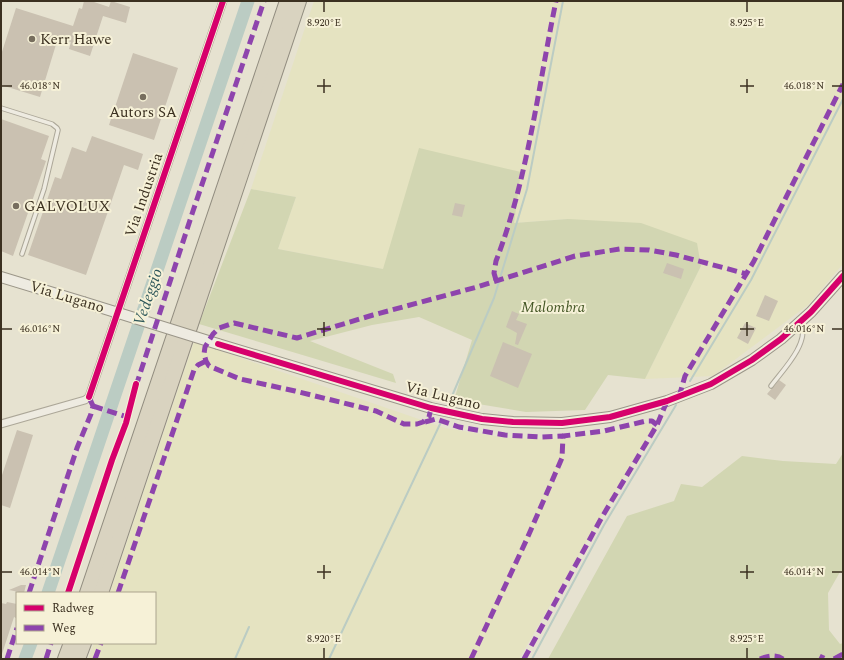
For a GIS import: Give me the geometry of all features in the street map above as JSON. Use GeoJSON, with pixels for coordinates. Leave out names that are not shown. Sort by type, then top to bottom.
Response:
{"type":"FeatureCollection","features":[{"type":"Feature","properties":{"kind":"highway"},"geometry":{"type":"LineString","coordinates":[[87,592],[287,1]]}},
{"type":"Feature","properties":{"kind":"highway"},"geometry":{"type":"LineString","coordinates":[[100,592],[299,1]]}},
{"type":"Feature","properties":{"kind":"highway"},"geometry":{"type":"LineString","coordinates":[[65,659],[71,644]]}},
{"type":"Feature","properties":{"kind":"highway"},"geometry":{"type":"LineString","coordinates":[[78,659],[84,644]]}},
{"type":"Feature","properties":{"kind":"main road","name":"Via Lugano"},"geometry":{"type":"LineString","coordinates":[[1,277],[431,408],[482,419],[513,422],[562,423],[610,417],[667,401],[712,384],[768,348],[800,322],[827,295],[843,276]]}},
{"type":"Feature","properties":{"kind":"street","name":"Via Industria"},"geometry":{"type":"LineString","coordinates":[[1,424],[85,400],[89,397],[223,1]]}},
{"type":"Feature","properties":{"kind":"lane"},"geometry":{"type":"LineString","coordinates":[[1,108],[52,124],[58,130],[44,189],[22,254]]}},
{"type":"Feature","properties":{"kind":"lane"},"geometry":{"type":"LineString","coordinates":[[771,386],[801,343],[804,331],[800,322]]}},
{"type":"Feature","properties":{"kind":"shaded area"},"geometry":{"type":"Polygon","coordinates":[[[314,1],[843,1],[843,264],[808,305],[713,376],[645,379],[701,266],[568,219],[514,223],[383,269],[278,249],[296,197],[251,189],[314,1]]]}},
{"type":"Feature","properties":{"kind":"shaded area"},"geometry":{"type":"Polygon","coordinates":[[[194,342],[445,428],[507,438],[548,439],[575,437],[613,431],[646,423],[651,424],[653,427],[519,659],[88,659],[94,644],[156,644],[156,592],[110,592],[194,342]]]}},
{"type":"Feature","properties":{"kind":"green space","name":"Malombra"},"geometry":{"type":"Polygon","coordinates":[[[419,148],[521,172],[514,223],[568,219],[641,223],[697,243],[701,266],[645,379],[608,375],[585,410],[526,412],[454,400],[472,340],[419,317],[372,325],[310,341],[393,374],[396,383],[199,324],[251,189],[296,197],[278,249],[383,269],[419,148]]]}},
{"type":"Feature","properties":{"kind":"green space"},"geometry":{"type":"Polygon","coordinates":[[[843,453],[843,571],[840,572],[828,593],[829,630],[840,644],[843,643],[843,659],[548,659],[627,516],[674,501],[681,484],[702,487],[742,456],[783,461],[836,464],[843,453]]]}},
{"type":"Feature","properties":{"kind":"building","name":"Kerr Hawe"},"geometry":{"type":"Polygon","coordinates":[[[84,1],[91,1],[109,7],[111,1],[130,7],[126,23],[103,16],[90,56],[69,49],[71,42],[58,38],[40,97],[1,85],[1,55],[16,8],[73,26],[79,8],[82,9],[84,1]]]}},
{"type":"Feature","properties":{"kind":"building","name":"Autors SA"},"geometry":{"type":"Polygon","coordinates":[[[133,53],[178,68],[154,140],[109,125],[133,53]]]}},
{"type":"Feature","properties":{"kind":"building","name":"GALVOLUX"},"geometry":{"type":"Polygon","coordinates":[[[1,119],[49,136],[41,159],[46,161],[13,256],[1,251],[1,119]]]}},
{"type":"Feature","properties":{"kind":"building"},"geometry":{"type":"Polygon","coordinates":[[[92,136],[143,154],[138,170],[124,165],[86,275],[28,255],[55,177],[61,179],[72,147],[86,152],[92,136]]]}},
{"type":"Feature","properties":{"kind":"building"},"geometry":{"type":"Polygon","coordinates":[[[455,203],[465,205],[462,217],[452,215],[455,203]]]}},
{"type":"Feature","properties":{"kind":"building"},"geometry":{"type":"Polygon","coordinates":[[[667,263],[684,269],[681,279],[663,273],[667,263]]]}},
{"type":"Feature","properties":{"kind":"building"},"geometry":{"type":"Polygon","coordinates":[[[765,295],[778,301],[769,321],[756,316],[765,295]]]}},
{"type":"Feature","properties":{"kind":"building"},"geometry":{"type":"Polygon","coordinates":[[[512,311],[519,314],[516,320],[527,324],[518,345],[515,344],[517,333],[506,327],[512,311]]]}},
{"type":"Feature","properties":{"kind":"building"},"geometry":{"type":"Polygon","coordinates":[[[745,323],[756,328],[748,344],[737,338],[745,323]]]}},
{"type":"Feature","properties":{"kind":"building"},"geometry":{"type":"Polygon","coordinates":[[[503,342],[532,354],[518,388],[490,376],[503,342]]]}},
{"type":"Feature","properties":{"kind":"building"},"geometry":{"type":"Polygon","coordinates":[[[779,380],[786,385],[775,400],[767,394],[779,380]]]}},
{"type":"Feature","properties":{"kind":"building"},"geometry":{"type":"Polygon","coordinates":[[[17,430],[33,435],[10,508],[1,505],[1,478],[17,430]]]}},
{"type":"Feature","properties":{"kind":"building"},"geometry":{"type":"Polygon","coordinates":[[[21,585],[26,585],[24,592],[9,590],[21,585]]]}},
{"type":"Feature","properties":{"kind":"building"},"geometry":{"type":"Polygon","coordinates":[[[7,602],[16,604],[16,618],[14,617],[2,654],[1,603],[6,604],[7,602]]]}},
{"type":"Feature","properties":{"kind":"waterway","name":"Vedeggio"},"geometry":{"type":"LineString","coordinates":[[48,592],[248,1]]}},
{"type":"Feature","properties":{"kind":"waterway"},"geometry":{"type":"LineString","coordinates":[[449,403],[494,298],[527,189],[563,1]]}},
{"type":"Feature","properties":{"kind":"waterway"},"geometry":{"type":"LineString","coordinates":[[690,381],[751,280],[843,99]]}},
{"type":"Feature","properties":{"kind":"waterway"},"geometry":{"type":"LineString","coordinates":[[532,659],[604,525],[676,405]]}},
{"type":"Feature","properties":{"kind":"waterway"},"geometry":{"type":"LineString","coordinates":[[329,659],[441,422]]}},
{"type":"Feature","properties":{"kind":"waterway"},"geometry":{"type":"LineString","coordinates":[[235,659],[249,627]]}},
{"type":"Feature","properties":{"kind":"waterway","name":"Vedeggio"},"geometry":{"type":"LineString","coordinates":[[25,659],[31,644]]}},
{"type":"Feature","properties":{"kind":"marked path"},"geometry":{"type":"LineString","coordinates":[[136,386],[264,1]]}},
{"type":"Feature","properties":{"kind":"marked path"},"geometry":{"type":"LineString","coordinates":[[496,280],[494,273],[496,261],[507,230],[524,165],[556,1]]}},
{"type":"Feature","properties":{"kind":"marked path"},"geometry":{"type":"LineString","coordinates":[[679,397],[685,376],[754,261],[843,84]]}},
{"type":"Feature","properties":{"kind":"marked path"},"geometry":{"type":"LineString","coordinates":[[431,408],[429,417],[423,422],[417,424],[404,424],[376,411],[240,379],[209,366],[204,354],[205,347],[213,334],[219,328],[234,323],[297,338],[373,315],[477,287],[575,256],[620,249],[649,250],[676,255],[747,274]]}},
{"type":"Feature","properties":{"kind":"marked path"},"geometry":{"type":"LineString","coordinates":[[118,592],[194,370],[198,365],[206,361]]}},
{"type":"Feature","properties":{"kind":"marked path"},"geometry":{"type":"LineString","coordinates":[[29,592],[77,448],[91,414],[93,406],[89,397]]}},
{"type":"Feature","properties":{"kind":"marked path"},"geometry":{"type":"LineString","coordinates":[[524,659],[602,517],[657,425],[667,401]]}},
{"type":"Feature","properties":{"kind":"marked path"},"geometry":{"type":"LineString","coordinates":[[93,406],[127,417]]}},
{"type":"Feature","properties":{"kind":"marked path"},"geometry":{"type":"LineString","coordinates":[[425,422],[436,419],[459,427],[505,435],[540,437],[563,436]]}},
{"type":"Feature","properties":{"kind":"marked path"},"geometry":{"type":"LineString","coordinates":[[471,659],[526,541],[562,458],[563,436],[604,431],[646,421],[652,421],[657,425]]}},
{"type":"Feature","properties":{"kind":"marked path"},"geometry":{"type":"LineString","coordinates":[[7,659],[16,631]]}},
{"type":"Feature","properties":{"kind":"marked path"},"geometry":{"type":"LineString","coordinates":[[46,659],[51,644]]}},
{"type":"Feature","properties":{"kind":"marked path"},"geometry":{"type":"LineString","coordinates":[[95,659],[101,644]]}},
{"type":"Feature","properties":{"kind":"marked path"},"geometry":{"type":"LineString","coordinates":[[834,659],[843,654]]}},
{"type":"Feature","properties":{"kind":"marked path"},"geometry":{"type":"LineString","coordinates":[[821,659],[823,655]]}},
{"type":"Feature","properties":{"kind":"marked path"},"geometry":{"type":"LineString","coordinates":[[760,659],[772,656],[777,656],[783,659]]}},
{"type":"Feature","properties":{"kind":"cycle path"},"geometry":{"type":"LineString","coordinates":[[89,397],[223,1]]}},
{"type":"Feature","properties":{"kind":"cycle path"},"geometry":{"type":"LineString","coordinates":[[218,344],[431,408],[482,419],[513,422],[562,423],[610,417],[667,401],[711,384],[752,360],[781,339],[811,312],[843,276]]}},
{"type":"Feature","properties":{"kind":"cycle path"},"geometry":{"type":"LineString","coordinates":[[68,592],[112,460],[126,423],[136,384]]}},
{"type":"Feature","properties":{"kind":"place","name":"Kerr Hawe"},"geometry":{"type":"Point","coordinates":[32,39]}},
{"type":"Feature","properties":{"kind":"place","name":"Autors SA"},"geometry":{"type":"Point","coordinates":[143,97]}},
{"type":"Feature","properties":{"kind":"place","name":"GALVOLUX"},"geometry":{"type":"Point","coordinates":[16,206]}}]}
